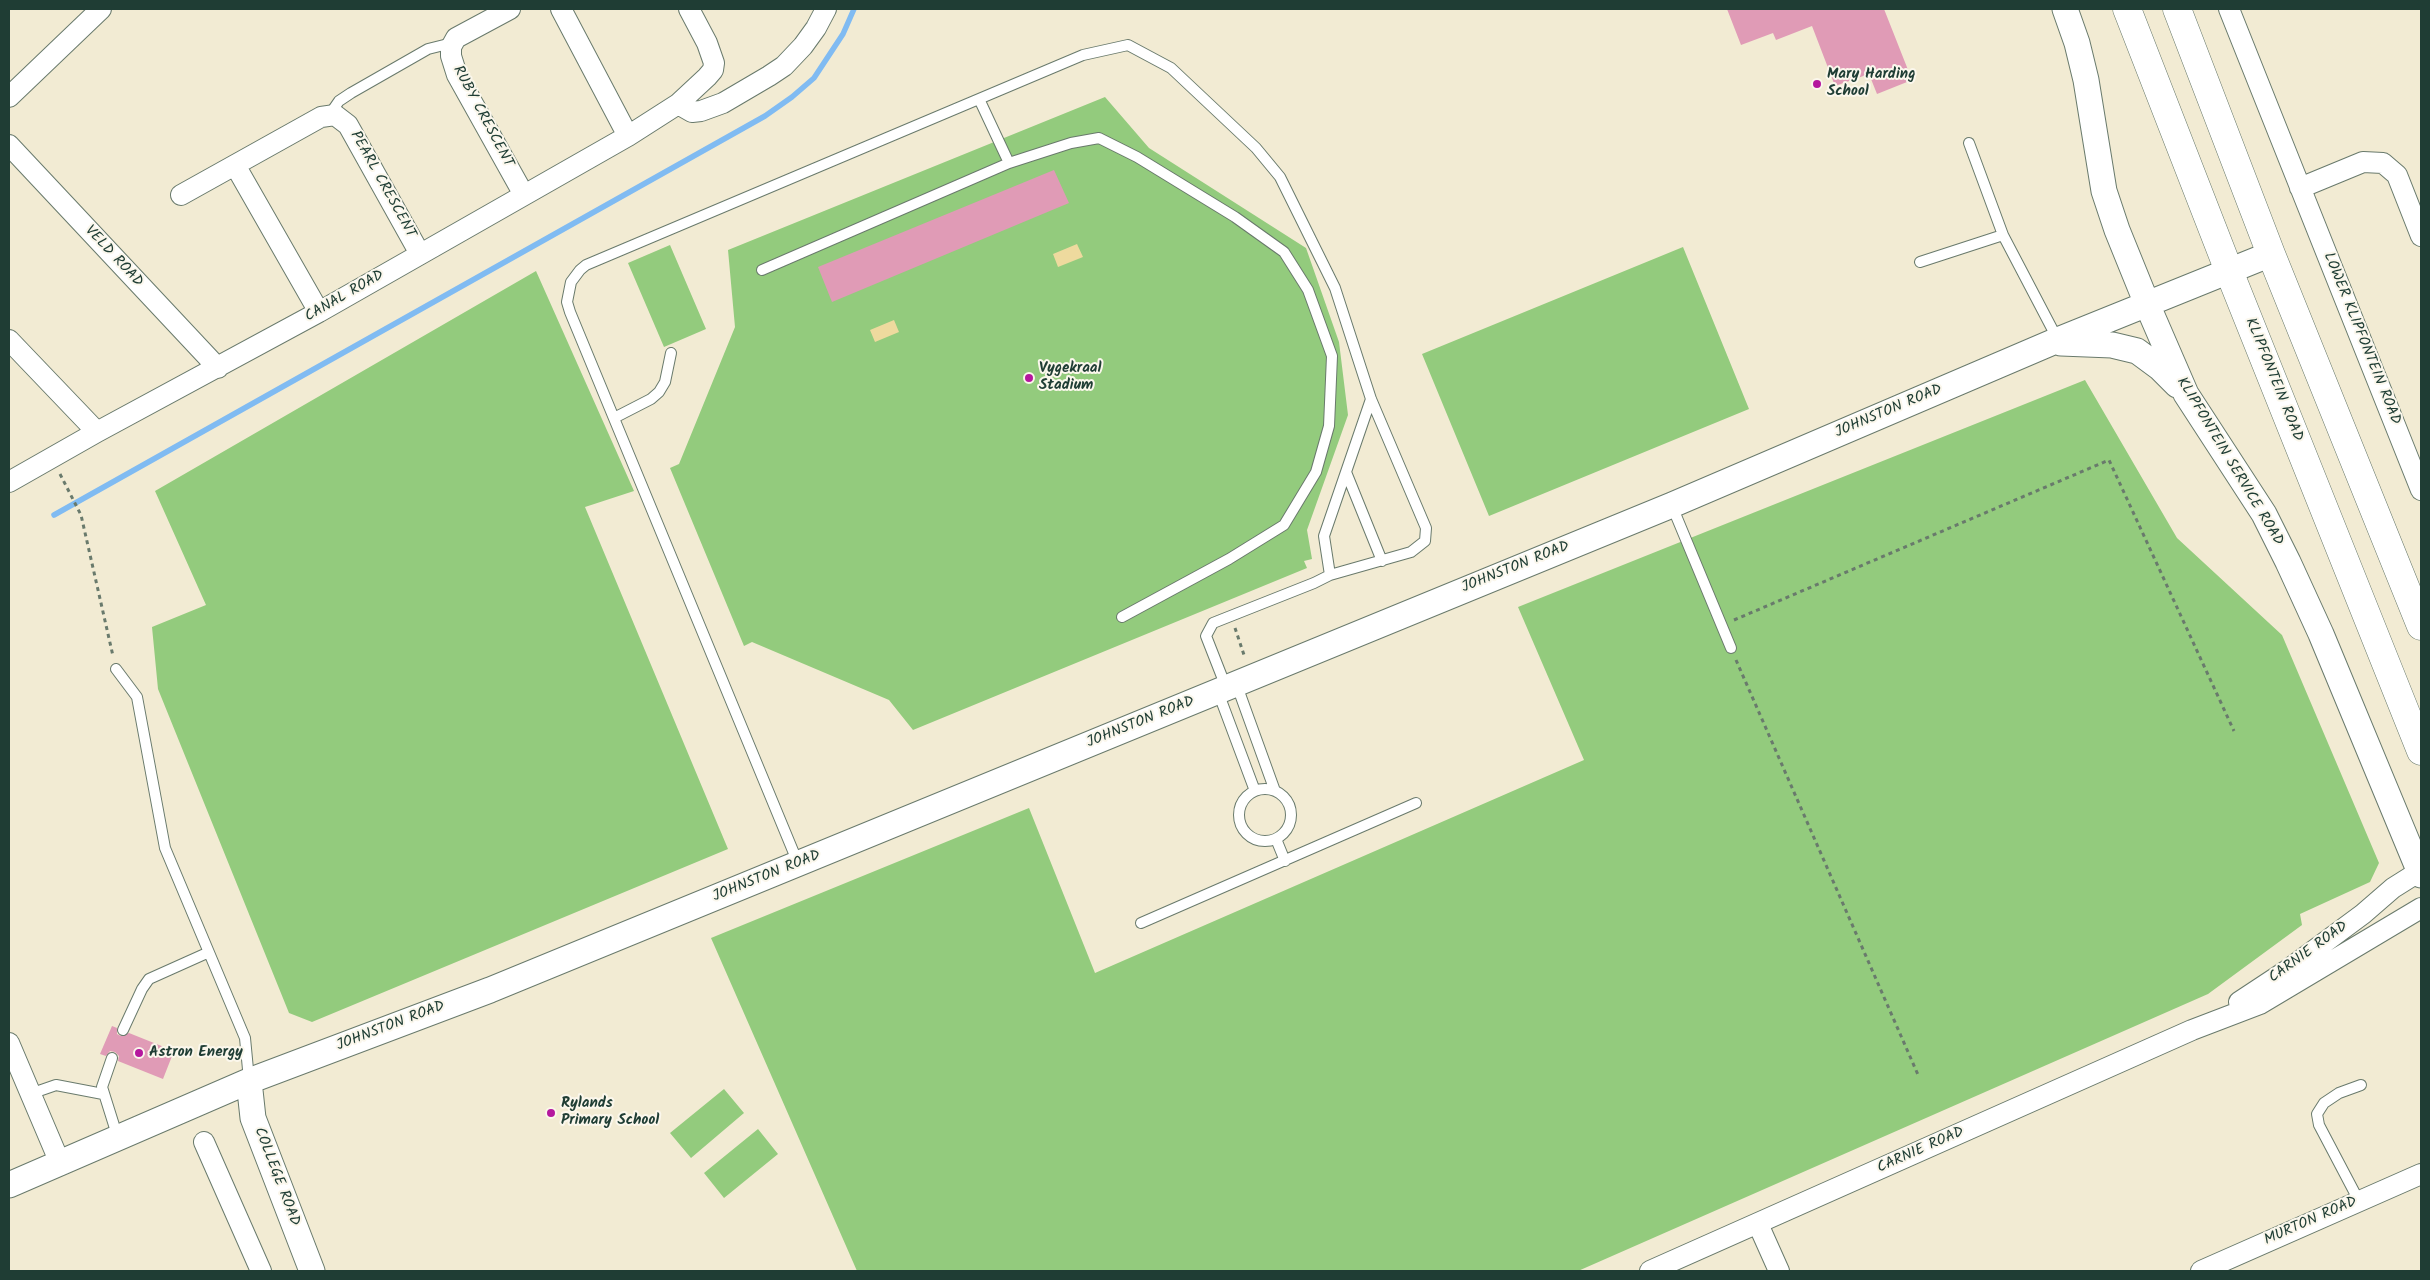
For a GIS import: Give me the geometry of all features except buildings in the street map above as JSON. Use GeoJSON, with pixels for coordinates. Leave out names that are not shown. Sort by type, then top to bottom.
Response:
{"type":"FeatureCollection","features":[{"type":"Feature","properties":{"kind":"main road","name":"KLIPFONTEIN ROAD"},"geometry":{"type":"LineString","coordinates":[[2126,9],[2228,271],[2421,751]]}},
{"type":"Feature","properties":{"kind":"main road"},"geometry":{"type":"LineString","coordinates":[[2177,9],[2272,254],[2421,626]]}},
{"type":"Feature","properties":{"kind":"street"},"geometry":{"type":"LineString","coordinates":[[9,97],[101,9]]}},
{"type":"Feature","properties":{"kind":"street"},"geometry":{"type":"LineString","coordinates":[[452,42],[471,28],[510,9]]}},
{"type":"Feature","properties":{"kind":"street"},"geometry":{"type":"LineString","coordinates":[[561,9],[628,136]]}},
{"type":"Feature","properties":{"kind":"street","name":"CANAL ROAD"},"geometry":{"type":"LineString","coordinates":[[9,482],[97,432],[319,312],[628,136],[678,104],[707,77],[713,70],[714,64],[707,43],[689,9]]}},
{"type":"Feature","properties":{"kind":"street"},"geometry":{"type":"LineString","coordinates":[[678,104],[692,112],[701,112],[722,103],[784,66],[803,46],[816,28],[826,9]]}},
{"type":"Feature","properties":{"kind":"street","name":"KLIPFONTEIN SERVICE ROAD"},"geometry":{"type":"LineString","coordinates":[[2065,9],[2077,43],[2086,80],[2104,191],[2117,230],[2147,304],[2186,394],[2264,514],[2280,546],[2321,634],[2421,872]]}},
{"type":"Feature","properties":{"kind":"street","name":"LOWER KLIPFONTEIN ROAD"},"geometry":{"type":"LineString","coordinates":[[2230,9],[2421,490]]}},
{"type":"Feature","properties":{"kind":"street","name":"RUBY CRESCENT"},"geometry":{"type":"LineString","coordinates":[[452,42],[451,56],[457,75],[524,195]]}},
{"type":"Feature","properties":{"kind":"street"},"geometry":{"type":"LineString","coordinates":[[181,195],[321,117],[330,114]]}},
{"type":"Feature","properties":{"kind":"street","name":"PEARL CRESCENT"},"geometry":{"type":"LineString","coordinates":[[330,114],[340,117],[348,125],[420,254]]}},
{"type":"Feature","properties":{"kind":"street","name":"VELD ROAD"},"geometry":{"type":"LineString","coordinates":[[9,145],[218,368]]}},
{"type":"Feature","properties":{"kind":"street"},"geometry":{"type":"LineString","coordinates":[[2300,188],[2363,162],[2383,163],[2397,175],[2421,236]]}},
{"type":"Feature","properties":{"kind":"street"},"geometry":{"type":"LineString","coordinates":[[235,165],[319,312]]}},
{"type":"Feature","properties":{"kind":"street","name":"JOHNSTON ROAD"},"geometry":{"type":"LineString","coordinates":[[9,1185],[249,1081],[490,990],[798,864],[1232,681],[1672,505],[2056,342],[2272,254]]}},
{"type":"Feature","properties":{"kind":"street"},"geometry":{"type":"LineString","coordinates":[[9,340],[97,432]]}},
{"type":"Feature","properties":{"kind":"street"},"geometry":{"type":"LineString","coordinates":[[2056,342],[2112,345],[2137,351],[2160,368],[2186,394]]}},
{"type":"Feature","properties":{"kind":"street","name":"CARNIE ROAD"},"geometry":{"type":"LineString","coordinates":[[2192,1030],[2286,971],[2363,914],[2393,888],[2421,872]]}},
{"type":"Feature","properties":{"kind":"street","name":"CARNIE ROAD"},"geometry":{"type":"LineString","coordinates":[[1650,1271],[2192,1030],[2260,1004],[2421,908]]}},
{"type":"Feature","properties":{"kind":"street"},"geometry":{"type":"LineString","coordinates":[[9,1043],[60,1163]]}},
{"type":"Feature","properties":{"kind":"street","name":"COLLEGE ROAD"},"geometry":{"type":"LineString","coordinates":[[249,1081],[254,1118],[312,1271]]}},
{"type":"Feature","properties":{"kind":"street"},"geometry":{"type":"LineString","coordinates":[[204,1142],[260,1271]]}},
{"type":"Feature","properties":{"kind":"street","name":"MURTON ROAD"},"geometry":{"type":"LineString","coordinates":[[2201,1271],[2421,1174]]}},
{"type":"Feature","properties":{"kind":"street"},"geometry":{"type":"LineString","coordinates":[[1758,1224],[1779,1271]]}},
{"type":"Feature","properties":{"kind":"lane"},"geometry":{"type":"LineString","coordinates":[[330,114],[339,101],[351,93],[428,49],[452,42]]}},
{"type":"Feature","properties":{"kind":"lane"},"geometry":{"type":"LineString","coordinates":[[798,864],[567,302],[570,282],[580,270],[1083,56],[1128,46],[1171,68],[1256,148],[1280,177],[1335,288],[1371,399],[1426,528],[1425,540],[1411,552],[1330,575],[1314,584],[1213,623],[1206,636],[1232,681],[1275,791],[1286,801],[1291,815],[1289,825],[1284,833],[1276,839],[1266,841],[1256,839],[1247,834],[1242,826],[1241,806],[1247,797],[1255,791],[1275,791]]}},
{"type":"Feature","properties":{"kind":"lane"},"geometry":{"type":"LineString","coordinates":[[980,101],[1009,163]]}},
{"type":"Feature","properties":{"kind":"lane"},"geometry":{"type":"LineString","coordinates":[[762,270],[1009,163],[1071,143],[1099,138],[1137,157],[1235,217],[1284,252],[1308,290],[1332,356],[1329,426],[1316,472],[1284,525],[1229,559],[1122,617]]}},
{"type":"Feature","properties":{"kind":"lane"},"geometry":{"type":"LineString","coordinates":[[1969,143],[2003,235],[2056,342]]}},
{"type":"Feature","properties":{"kind":"lane"},"geometry":{"type":"LineString","coordinates":[[1920,262],[2003,235]]}},
{"type":"Feature","properties":{"kind":"lane"},"geometry":{"type":"LineString","coordinates":[[614,418],[651,399],[660,392],[665,382],[671,354]]}},
{"type":"Feature","properties":{"kind":"lane"},"geometry":{"type":"LineString","coordinates":[[1330,575],[1324,536],[1371,399]]}},
{"type":"Feature","properties":{"kind":"lane"},"geometry":{"type":"LineString","coordinates":[[1346,472],[1382,561]]}},
{"type":"Feature","properties":{"kind":"lane"},"geometry":{"type":"LineString","coordinates":[[1672,505],[1731,648]]}},
{"type":"Feature","properties":{"kind":"lane"},"geometry":{"type":"LineString","coordinates":[[116,669],[137,697],[165,848],[207,953],[244,1038],[249,1081]]}},
{"type":"Feature","properties":{"kind":"lane"},"geometry":{"type":"LineString","coordinates":[[1232,681],[1255,791]]}},
{"type":"Feature","properties":{"kind":"lane"},"geometry":{"type":"LineString","coordinates":[[1141,923],[1416,803]]}},
{"type":"Feature","properties":{"kind":"lane"},"geometry":{"type":"LineString","coordinates":[[1276,839],[1285,861]]}},
{"type":"Feature","properties":{"kind":"lane"},"geometry":{"type":"LineString","coordinates":[[123,1030],[142,989],[149,980],[207,953]]}},
{"type":"Feature","properties":{"kind":"lane"},"geometry":{"type":"LineString","coordinates":[[112,1058],[102,1087],[118,1138]]}},
{"type":"Feature","properties":{"kind":"lane"},"geometry":{"type":"LineString","coordinates":[[30,1094],[56,1085],[103,1094]]}},
{"type":"Feature","properties":{"kind":"lane"},"geometry":{"type":"LineString","coordinates":[[2359,1201],[2323,1134],[2317,1114],[2324,1103],[2339,1093],[2361,1085]]}},
{"type":"Feature","properties":{"kind":"path"},"geometry":{"type":"LineString","coordinates":[[1722,625],[2109,460],[2234,731]]}},
{"type":"Feature","properties":{"kind":"path"},"geometry":{"type":"LineString","coordinates":[[67,488],[81,515],[116,669]]}},
{"type":"Feature","properties":{"kind":"path"},"geometry":{"type":"LineString","coordinates":[[1232,681],[1235,626]]}},
{"type":"Feature","properties":{"kind":"path"},"geometry":{"type":"LineString","coordinates":[[1731,648],[1919,1077]]}},
{"type":"Feature","properties":{"kind":"green space","name":"Vygekraal Stadium"},"geometry":{"type":"Polygon","coordinates":[[[1105,97],[1149,148],[1306,248],[1339,342],[1348,415],[1307,530],[1312,559],[1304,561],[1307,568],[913,730],[889,700],[752,642],[744,646],[670,468],[679,464],[735,327],[728,250],[1105,97]]]}},
{"type":"Feature","properties":{"kind":"green space"},"geometry":{"type":"Polygon","coordinates":[[[670,245],[706,329],[664,347],[628,263],[670,245]]]}},
{"type":"Feature","properties":{"kind":"green space"},"geometry":{"type":"Polygon","coordinates":[[[1683,247],[1749,409],[1489,516],[1422,354],[1683,247]]]}},
{"type":"Feature","properties":{"kind":"green space"},"geometry":{"type":"Polygon","coordinates":[[[536,271],[634,491],[585,507],[728,849],[312,1022],[289,1013],[158,689],[152,627],[206,605],[155,491],[536,271]]]}},
{"type":"Feature","properties":{"kind":"green space"},"geometry":{"type":"Polygon","coordinates":[[[2085,380],[2177,538],[2282,635],[2379,863],[2370,882],[2300,914],[2302,925],[2208,994],[1578,1271],[857,1271],[711,938],[1029,808],[1095,973],[1584,760],[1518,607],[2085,380]]]}},
{"type":"Feature","properties":{"kind":"green space"},"geometry":{"type":"Polygon","coordinates":[[[724,1089],[744,1113],[691,1158],[670,1133],[724,1089]]]}},
{"type":"Feature","properties":{"kind":"green space"},"geometry":{"type":"Polygon","coordinates":[[[758,1129],[778,1154],[724,1198],[704,1173],[758,1129]]]}},
{"type":"Feature","properties":{"kind":"sand"},"geometry":{"type":"Polygon","coordinates":[[[1077,244],[1083,257],[1058,267],[1053,254],[1077,244]]]}},
{"type":"Feature","properties":{"kind":"sand"},"geometry":{"type":"Polygon","coordinates":[[[894,320],[899,332],[875,342],[870,330],[894,320]]]}},
{"type":"Feature","properties":{"kind":"waterway"},"geometry":{"type":"LineString","coordinates":[[54,515],[765,116],[792,97],[814,78],[843,34],[854,9]]}},
{"type":"Feature","properties":{"kind":"place","name":"Mary Harding School"},"geometry":{"type":"Point","coordinates":[1817,84]}},
{"type":"Feature","properties":{"kind":"place","name":"Vygekraal Stadium"},"geometry":{"type":"Point","coordinates":[1029,378]}},
{"type":"Feature","properties":{"kind":"place","name":"Astron Energy"},"geometry":{"type":"Point","coordinates":[139,1053]}},
{"type":"Feature","properties":{"kind":"place","name":"Rylands Primary School"},"geometry":{"type":"Point","coordinates":[551,1113]}}]}
